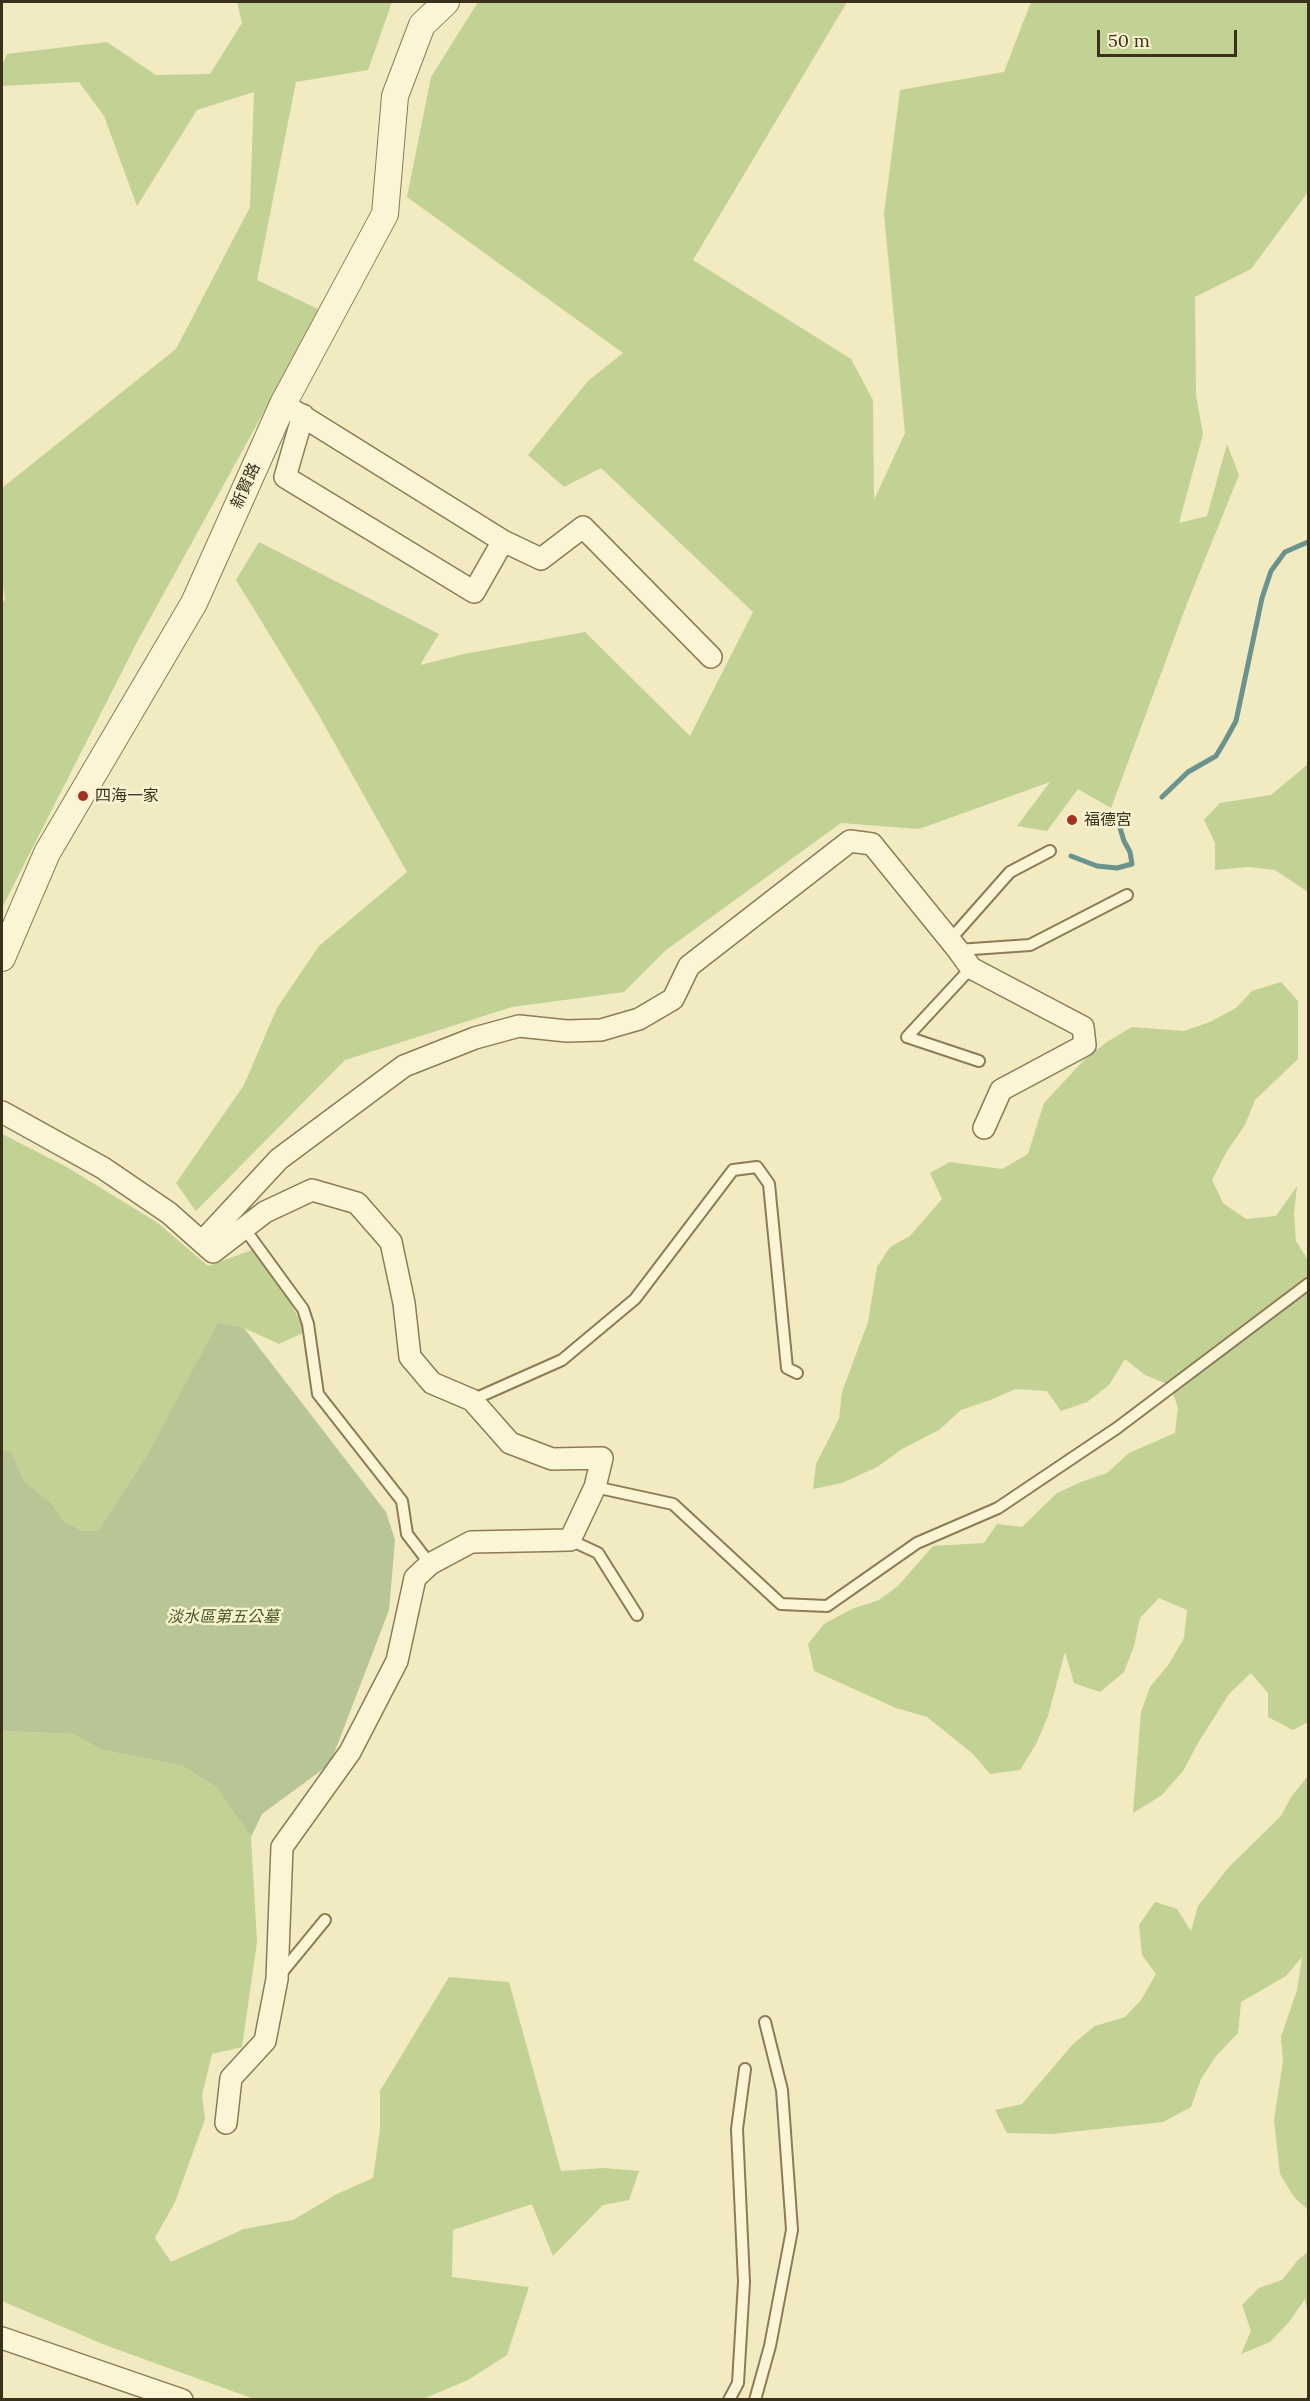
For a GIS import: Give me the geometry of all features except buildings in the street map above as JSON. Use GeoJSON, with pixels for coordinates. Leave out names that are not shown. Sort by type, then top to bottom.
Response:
{"type":"FeatureCollection","features":[{"type":"Feature","properties":{"kind":"street","name":"新賢路"},"geometry":{"type":"LineString","coordinates":[[2,958],[47,852],[194,603],[293,409],[385,214],[395,96],[422,25],[446,2]]}},
{"type":"Feature","properties":{"kind":"street"},"geometry":{"type":"LineString","coordinates":[[503,541],[474,592],[285,477],[293,409],[503,541],[541,559],[583,527],[711,657]]}},
{"type":"Feature","properties":{"kind":"street"},"geometry":{"type":"LineString","coordinates":[[202,1242],[279,1159],[404,1066],[475,1038],[519,1026],[567,1031],[601,1030],[639,1019],[673,999],[689,966],[850,841],[872,844],[971,968],[1083,1027],[1085,1046],[1001,1090],[984,1128]]}},
{"type":"Feature","properties":{"kind":"street"},"geometry":{"type":"LineString","coordinates":[[2,1112],[103,1168],[169,1213],[213,1252],[265,1212],[312,1190],[357,1203],[391,1242],[404,1303],[410,1357],[432,1383],[472,1400],[510,1443],[552,1459],[602,1458],[595,1487],[570,1540],[471,1542],[430,1563],[415,1578],[397,1661],[350,1752],[282,1847],[277,1979],[265,2041],[231,2078],[226,2123]]}},
{"type":"Feature","properties":{"kind":"street"},"geometry":{"type":"LineString","coordinates":[[2,2338],[182,2400]]}},
{"type":"Feature","properties":{"kind":"lane"},"geometry":{"type":"LineString","coordinates":[[954,946],[1010,872],[1050,851]]}},
{"type":"Feature","properties":{"kind":"lane"},"geometry":{"type":"LineString","coordinates":[[954,946],[1030,945],[1127,895]]}},
{"type":"Feature","properties":{"kind":"lane"},"geometry":{"type":"LineString","coordinates":[[971,968],[907,1037],[978,1061]]}},
{"type":"Feature","properties":{"kind":"lane"},"geometry":{"type":"LineString","coordinates":[[472,1400],[562,1360],[635,1299],[732,1170],[757,1167],[769,1184],[787,1368],[797,1373]]}},
{"type":"Feature","properties":{"kind":"lane"},"geometry":{"type":"LineString","coordinates":[[244,1228],[303,1309],[308,1324],[318,1394],[402,1501],[407,1534],[430,1563]]}},
{"type":"Feature","properties":{"kind":"lane"},"geometry":{"type":"LineString","coordinates":[[595,1487],[674,1504],[781,1604],[827,1606],[917,1543],[998,1508],[1107,1435],[1308,1284]]}},
{"type":"Feature","properties":{"kind":"lane"},"geometry":{"type":"LineString","coordinates":[[570,1540],[598,1554],[637,1615]]}},
{"type":"Feature","properties":{"kind":"lane"},"geometry":{"type":"LineString","coordinates":[[277,1979],[325,1920]]}},
{"type":"Feature","properties":{"kind":"lane"},"geometry":{"type":"LineString","coordinates":[[755,2400],[770,2346],[792,2230],[782,2090],[765,2022]]}},
{"type":"Feature","properties":{"kind":"lane"},"geometry":{"type":"LineString","coordinates":[[729,2400],[738,2383],[744,2282],[737,2129],[745,2069]]}},
{"type":"Feature","properties":{"kind":"green space"},"geometry":{"type":"Polygon","coordinates":[[[237,2],[392,2],[368,70],[296,82],[257,280],[320,310],[136,644],[2,908],[2,602],[5,600],[2,578],[2,488],[176,349],[250,207],[254,92],[197,110],[137,206],[104,116],[79,82],[2,86],[2,65],[7,54],[107,42],[156,75],[210,74],[242,23],[237,2]]]}},
{"type":"Feature","properties":{"kind":"green space"},"geometry":{"type":"Polygon","coordinates":[[[478,2],[847,2],[693,260],[851,359],[873,400],[874,500],[905,433],[884,214],[900,90],[1004,72],[1031,2],[1308,2],[1308,192],[1251,269],[1195,297],[1196,395],[1203,434],[1179,523],[1207,516],[1227,444],[1239,475],[1188,601],[1111,808],[1078,789],[1047,831],[1017,826],[1050,782],[919,829],[841,823],[666,950],[624,992],[512,1007],[345,1060],[196,1211],[176,1183],[244,1085],[277,1008],[319,946],[407,872],[317,712],[236,580],[259,542],[439,634],[420,665],[464,654],[585,632],[690,736],[753,612],[601,468],[564,487],[528,455],[588,381],[623,353],[407,197],[431,77],[478,2]]]}},
{"type":"Feature","properties":{"kind":"green space"},"geometry":{"type":"Polygon","coordinates":[[[1308,764],[1308,892],[1275,870],[1248,867],[1215,870],[1215,843],[1204,820],[1220,803],[1271,795],[1308,764]]]}},
{"type":"Feature","properties":{"kind":"green space"},"geometry":{"type":"Polygon","coordinates":[[[1281,982],[1298,1001],[1298,1059],[1255,1100],[1245,1125],[1227,1151],[1212,1180],[1223,1203],[1246,1219],[1276,1216],[1297,1186],[1294,1214],[1296,1241],[1308,1260],[1308,1722],[1293,1730],[1268,1717],[1268,1693],[1251,1673],[1229,1694],[1183,1771],[1162,1795],[1133,1813],[1141,1712],[1150,1687],[1169,1664],[1184,1638],[1187,1610],[1159,1598],[1140,1618],[1134,1646],[1124,1672],[1100,1692],[1074,1683],[1065,1652],[1048,1716],[1036,1744],[1020,1770],[990,1774],[973,1754],[927,1717],[896,1708],[814,1671],[808,1644],[824,1624],[852,1609],[879,1600],[898,1586],[933,1546],[984,1543],[997,1524],[1022,1527],[1057,1493],[1107,1473],[1129,1453],[1175,1433],[1178,1408],[1170,1385],[1145,1375],[1125,1359],[1109,1385],[1087,1402],[1061,1411],[1047,1391],[1016,1389],[961,1410],[939,1430],[902,1449],[877,1467],[842,1483],[813,1489],[816,1464],[839,1419],[842,1392],[868,1322],[877,1267],[890,1247],[910,1236],[942,1199],[930,1173],[950,1162],[1002,1169],[1028,1154],[1044,1103],[1084,1060],[1107,1042],[1132,1027],[1184,1031],[1210,1022],[1236,1008],[1252,991],[1281,982]]]}},
{"type":"Feature","properties":{"kind":"green space"},"geometry":{"type":"Polygon","coordinates":[[[2,1134],[65,1166],[158,1223],[208,1266],[252,1250],[270,1261],[305,1332],[279,1344],[244,1328],[149,1452],[98,1531],[83,1531],[65,1522],[50,1502],[24,1481],[12,1452],[2,1450],[2,1134]]]}},
{"type":"Feature","properties":{"kind":"green space","name":"淡水區第五公墓"},"geometry":{"type":"Polygon","coordinates":[[[218,1323],[244,1328],[386,1512],[395,1540],[389,1610],[330,1764],[262,1814],[251,1837],[216,1787],[183,1766],[102,1750],[73,1734],[2,1731],[2,1450],[12,1452],[24,1481],[50,1502],[65,1522],[83,1531],[98,1531],[149,1452],[218,1323]]]}},
{"type":"Feature","properties":{"kind":"green space"},"geometry":{"type":"Polygon","coordinates":[[[2,1731],[73,1734],[102,1750],[183,1766],[216,1787],[251,1837],[257,1942],[242,2047],[212,2054],[202,2095],[205,2119],[175,2202],[155,2238],[171,2262],[244,2229],[293,2220],[337,2194],[373,2178],[380,2129],[380,2091],[449,1977],[509,1982],[561,2171],[603,2168],[639,2171],[629,2200],[603,2205],[553,2256],[532,2204],[453,2230],[452,2277],[529,2287],[507,2355],[468,2380],[423,2399],[254,2399],[105,2345],[2,2301],[2,1731]]]}},
{"type":"Feature","properties":{"kind":"green space"},"geometry":{"type":"Polygon","coordinates":[[[1308,1776],[1308,2210],[1294,2197],[1280,2174],[1274,2120],[1283,2061],[1281,2037],[1297,1990],[1302,1957],[1286,1976],[1241,2002],[1238,2033],[1216,2056],[1201,2079],[1191,2107],[1163,2122],[1052,2134],[1007,2133],[995,2110],[1022,2104],[1073,2044],[1095,2026],[1125,2017],[1141,2000],[1156,1974],[1142,1955],[1139,1925],[1155,1902],[1177,1909],[1191,1931],[1198,1906],[1229,1867],[1281,1816],[1291,1797],[1308,1776]]]}},
{"type":"Feature","properties":{"kind":"green space"},"geometry":{"type":"Polygon","coordinates":[[[1308,2252],[1308,2314],[1305,2299],[1289,2322],[1270,2342],[1241,2354],[1251,2331],[1242,2305],[1259,2288],[1282,2280],[1298,2260],[1308,2252]]]}},
{"type":"Feature","properties":{"kind":"waterway"},"geometry":{"type":"LineString","coordinates":[[1162,797],[1188,772],[1216,756],[1225,741],[1236,721],[1262,598],[1271,571],[1285,552],[1308,542]]}},
{"type":"Feature","properties":{"kind":"waterway"},"geometry":{"type":"LineString","coordinates":[[1071,856],[1097,866],[1117,868],[1132,864],[1130,852],[1120,828],[1130,817]]}},
{"type":"Feature","properties":{"kind":"place","name":"四海一家"},"geometry":{"type":"Point","coordinates":[83,796]}},
{"type":"Feature","properties":{"kind":"place","name":"福德宮"},"geometry":{"type":"Point","coordinates":[1072,820]}}]}
